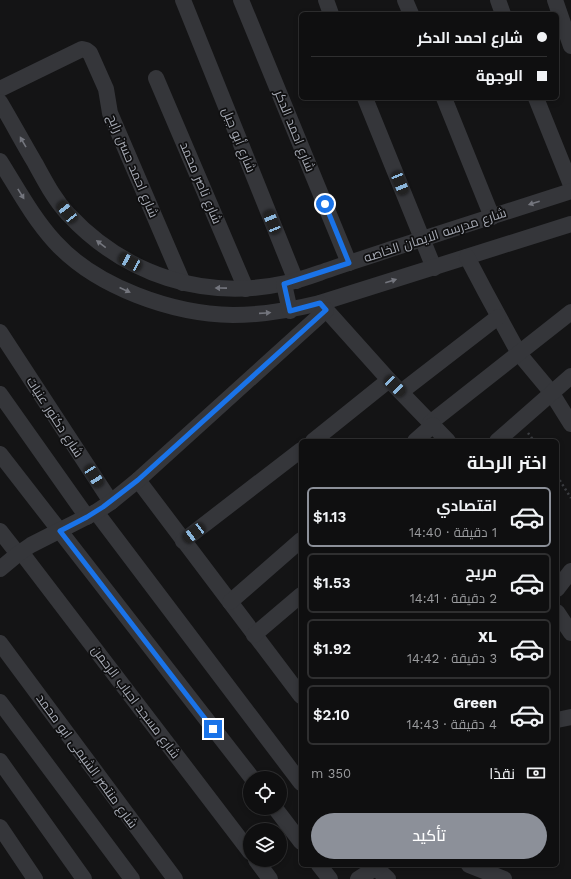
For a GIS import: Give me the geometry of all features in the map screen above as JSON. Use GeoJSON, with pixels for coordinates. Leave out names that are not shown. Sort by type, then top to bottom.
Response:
{"type":"FeatureCollection","features":[{"type":"Feature","properties":{"kind":"street","name":"شارع أبو جبل"},"geometry":{"type":"LineString","coordinates":[[182,0],[290,282],[290,311]]}},
{"type":"Feature","properties":{"kind":"street","name":"شارع احمد الدكر"},"geometry":{"type":"LineString","coordinates":[[241,0],[349,263]]}},
{"type":"Feature","properties":{"kind":"street"},"geometry":{"type":"LineString","coordinates":[[326,0],[330,12]]}},
{"type":"Feature","properties":{"kind":"street"},"geometry":{"type":"LineString","coordinates":[[405,0],[410,12]]}},
{"type":"Feature","properties":{"kind":"street"},"geometry":{"type":"LineString","coordinates":[[498,0],[502,12]]}},
{"type":"Feature","properties":{"kind":"street"},"geometry":{"type":"LineString","coordinates":[[555,0],[571,46]]}},
{"type":"Feature","properties":{"kind":"street","name":"شارع احمد حسن رابح"},"geometry":{"type":"LineString","coordinates":[[0,89],[82,49],[90,53],[106,89],[110,114],[183,283]]}},
{"type":"Feature","properties":{"kind":"street","name":"شارع ناصر محمد"},"geometry":{"type":"LineString","coordinates":[[156,78],[246,289]]}},
{"type":"Feature","properties":{"kind":"street"},"geometry":{"type":"LineString","coordinates":[[366,100],[434,268]]}},
{"type":"Feature","properties":{"kind":"street"},"geometry":{"type":"LineString","coordinates":[[445,100],[492,216]]}},
{"type":"Feature","properties":{"kind":"street"},"geometry":{"type":"LineString","coordinates":[[537,100],[571,185]]}},
{"type":"Feature","properties":{"kind":"street","name":"شارع مدرسه الايمان الخاصه"},"geometry":{"type":"LineString","coordinates":[[0,102],[52,194],[83,229],[100,244],[133,264],[161,276],[183,283],[215,288],[246,289],[290,282],[571,190]]}},
{"type":"Feature","properties":{"kind":"street"},"geometry":{"type":"LineString","coordinates":[[0,161],[40,225],[69,256],[108,282],[136,295],[156,302],[203,313],[249,315],[323,307],[434,268],[571,224]]}},
{"type":"Feature","properties":{"kind":"street"},"geometry":{"type":"LineString","coordinates":[[467,257],[519,352],[552,392],[571,424]]}},
{"type":"Feature","properties":{"kind":"street"},"geometry":{"type":"LineString","coordinates":[[323,307],[389,380],[446,439]]}},
{"type":"Feature","properties":{"kind":"street"},"geometry":{"type":"LineString","coordinates":[[0,569],[31,545],[91,515],[111,502],[138,480],[323,307]]}},
{"type":"Feature","properties":{"kind":"street"},"geometry":{"type":"LineString","coordinates":[[417,439],[432,424],[519,352],[571,312]]}},
{"type":"Feature","properties":{"kind":"street"},"geometry":{"type":"LineString","coordinates":[[401,392],[498,316]]}},
{"type":"Feature","properties":{"kind":"street","name":"شارع دكتور عنيات"},"geometry":{"type":"LineString","coordinates":[[0,332],[111,502]]}},
{"type":"Feature","properties":{"kind":"street"},"geometry":{"type":"LineString","coordinates":[[499,439],[571,376]]}},
{"type":"Feature","properties":{"kind":"street"},"geometry":{"type":"LineString","coordinates":[[315,439],[389,380]]}},
{"type":"Feature","properties":{"kind":"street"},"geometry":{"type":"LineString","coordinates":[[0,394],[91,515],[299,780]]}},
{"type":"Feature","properties":{"kind":"street"},"geometry":{"type":"LineString","coordinates":[[183,541],[299,452]]}},
{"type":"Feature","properties":{"kind":"street"},"geometry":{"type":"LineString","coordinates":[[0,454],[247,771]]}},
{"type":"Feature","properties":{"kind":"street"},"geometry":{"type":"LineString","coordinates":[[138,480],[254,635],[299,690]]}},
{"type":"Feature","properties":{"kind":"street","name":"شارع مسجد احباب الرحمن"},"geometry":{"type":"LineString","coordinates":[[0,531],[19,553],[243,843]]}},
{"type":"Feature","properties":{"kind":"street"},"geometry":{"type":"LineString","coordinates":[[230,602],[299,542]]}},
{"type":"Feature","properties":{"kind":"street"},"geometry":{"type":"LineString","coordinates":[[559,583],[571,571]]}},
{"type":"Feature","properties":{"kind":"street"},"geometry":{"type":"LineString","coordinates":[[254,635],[299,597]]}},
{"type":"Feature","properties":{"kind":"street"},"geometry":{"type":"LineString","coordinates":[[559,615],[571,633]]}},
{"type":"Feature","properties":{"kind":"street","name":"شارع منتصر الشيمى ابو محمد"},"geometry":{"type":"LineString","coordinates":[[0,642],[175,879]]}},
{"type":"Feature","properties":{"kind":"street"},"geometry":{"type":"LineString","coordinates":[[0,702],[132,879]]}},
{"type":"Feature","properties":{"kind":"street"},"geometry":{"type":"LineString","coordinates":[[559,720],[571,717]]}},
{"type":"Feature","properties":{"kind":"street"},"geometry":{"type":"LineString","coordinates":[[0,761],[84,879]]}},
{"type":"Feature","properties":{"kind":"street"},"geometry":{"type":"LineString","coordinates":[[280,815],[299,839]]}},
{"type":"Feature","properties":{"kind":"street"},"geometry":{"type":"LineString","coordinates":[[0,827],[35,879]]}},
{"type":"Feature","properties":{"kind":"street"},"geometry":{"type":"LineString","coordinates":[[261,867],[270,879]]}},
{"type":"Feature","properties":{"kind":"street"},"geometry":{"type":"LineString","coordinates":[[321,867],[330,879]]}},
{"type":"Feature","properties":{"kind":"street"},"geometry":{"type":"LineString","coordinates":[[474,867],[500,878]]}},
{"type":"Feature","properties":{"kind":"street"},"geometry":{"type":"LineString","coordinates":[[369,870],[388,879]]}},
{"type":"Feature","properties":{"kind":"path"},"geometry":{"type":"LineString","coordinates":[[559,479],[571,498]]}},
{"type":"Feature","properties":{"kind":"route"},"geometry":{"type":"LineString","coordinates":[[213,729],[60,531],[111,502],[138,480],[326,310],[320,303],[290,311],[284,284],[349,263],[325,204]]}}]}
